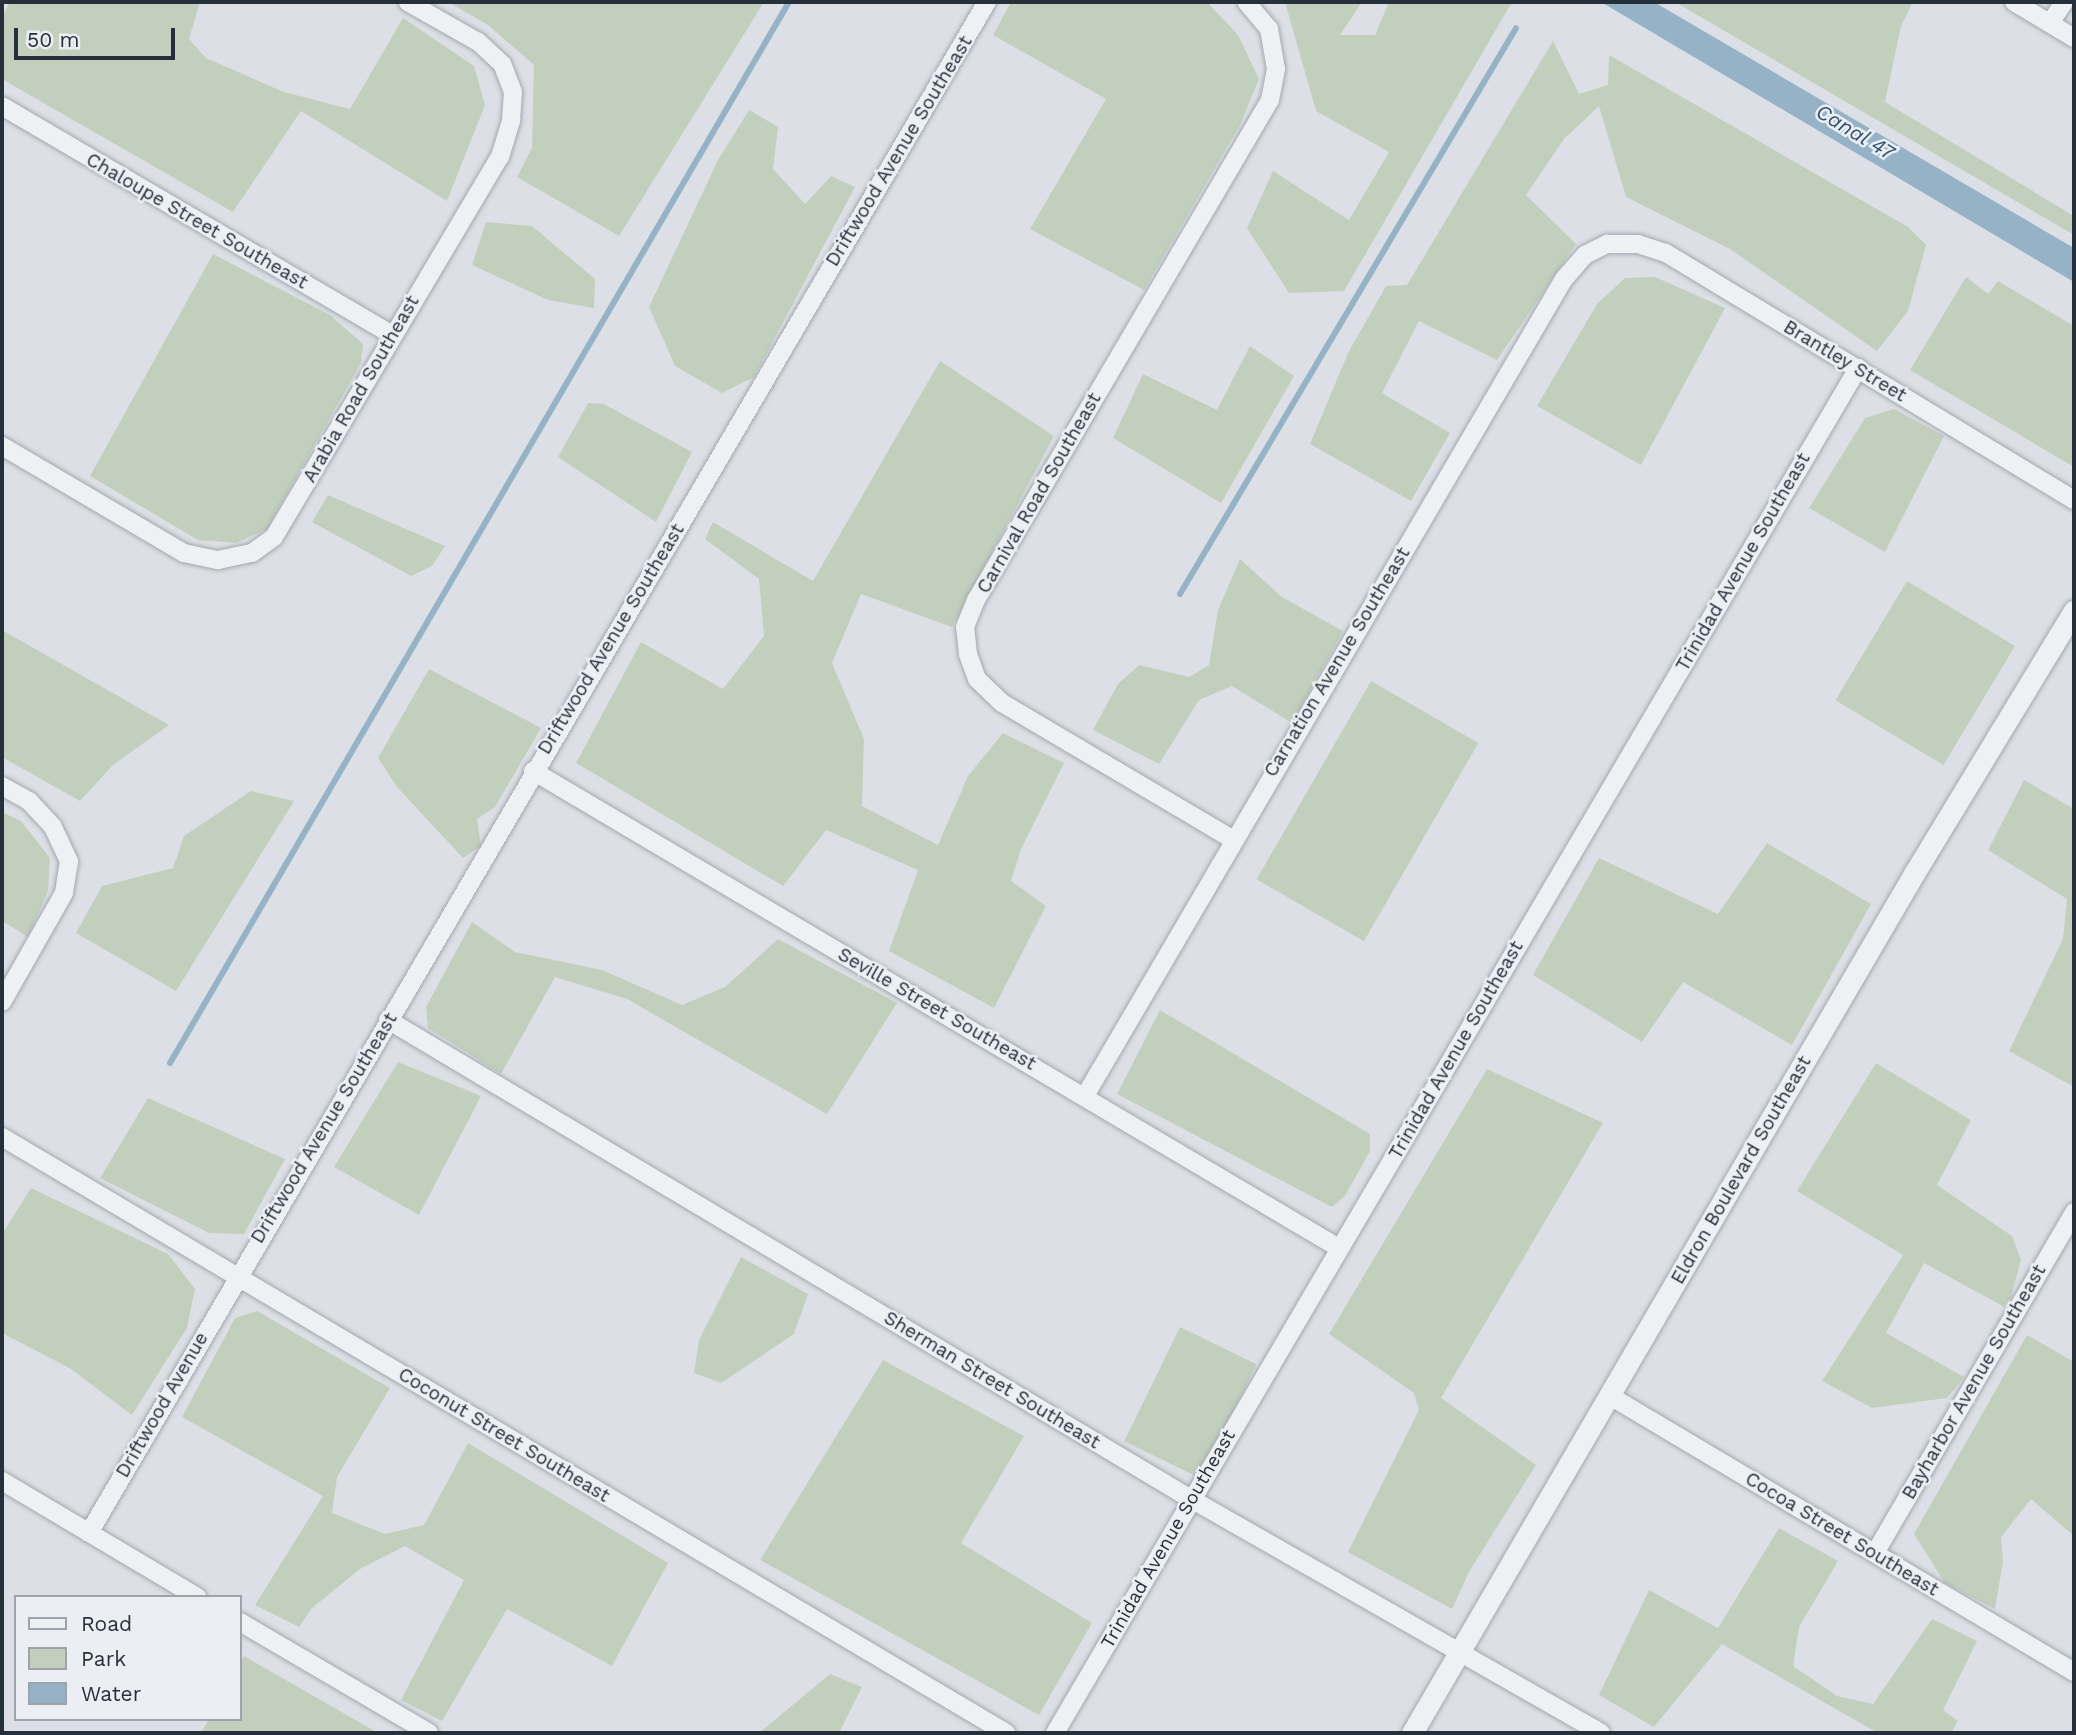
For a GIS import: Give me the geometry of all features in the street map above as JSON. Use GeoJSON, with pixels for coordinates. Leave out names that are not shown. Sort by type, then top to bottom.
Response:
{"type":"FeatureCollection","features":[{"type":"Feature","properties":{"kind":"street","name":"Arabia Road Southeast"},"geometry":{"type":"LineString","coordinates":[[2,446],[184,553],[218,561],[251,553],[274,537],[500,157],[511,120],[513,92],[502,64],[478,42],[408,2]]}},
{"type":"Feature","properties":{"kind":"street","name":"Driftwood Avenue Southeast"},"geometry":{"type":"LineString","coordinates":[[236,1277],[987,2]]}},
{"type":"Feature","properties":{"kind":"street","name":"Carnival Road Southeast"},"geometry":{"type":"LineString","coordinates":[[1232,839],[1002,703],[977,679],[965,627],[976,600],[1270,100],[1276,69],[1269,29],[1246,2]]}},
{"type":"Feature","properties":{"kind":"street"},"geometry":{"type":"LineString","coordinates":[[2014,2],[2074,38]]}},
{"type":"Feature","properties":{"kind":"street"},"geometry":{"type":"LineString","coordinates":[[2050,23],[2064,2]]}},
{"type":"Feature","properties":{"kind":"street","name":"Chaloupe Street Southeast"},"geometry":{"type":"LineString","coordinates":[[2,106],[392,335]]}},
{"type":"Feature","properties":{"kind":"street","name":"Carnation Avenue Southeast"},"geometry":{"type":"LineString","coordinates":[[1084,1096],[1232,839],[1564,279],[1585,255],[1607,244]]}},
{"type":"Feature","properties":{"kind":"street","name":"Brantley Street"},"geometry":{"type":"LineString","coordinates":[[1607,244],[1638,244],[1666,253],[2074,499]]}},
{"type":"Feature","properties":{"kind":"street","name":"Trinidad Avenue Southeast"},"geometry":{"type":"LineString","coordinates":[[1055,1733],[1857,368]]}},
{"type":"Feature","properties":{"kind":"street","name":"Eldron Boulevard Southeast"},"geometry":{"type":"LineString","coordinates":[[1412,1733],[2074,610]]}},
{"type":"Feature","properties":{"kind":"street","name":"Seville Street Southeast"},"geometry":{"type":"LineString","coordinates":[[533,771],[1339,1248]]}},
{"type":"Feature","properties":{"kind":"street"},"geometry":{"type":"LineString","coordinates":[[2,786],[29,801],[53,827],[69,861],[64,893],[2,1002]]}},
{"type":"Feature","properties":{"kind":"street","name":"Sherman Street Southeast"},"geometry":{"type":"LineString","coordinates":[[388,1020],[1191,1499],[1461,1650],[1601,1733]]}},
{"type":"Feature","properties":{"kind":"street","name":"Coconut Street Southeast"},"geometry":{"type":"LineString","coordinates":[[2,1137],[1006,1733]]}},
{"type":"Feature","properties":{"kind":"street","name":"Bayharbor Avenue Southeast"},"geometry":{"type":"LineString","coordinates":[[1875,1553],[2074,1212]]}},
{"type":"Feature","properties":{"kind":"street","name":"Driftwood Avenue"},"geometry":{"type":"LineString","coordinates":[[89,1533],[236,1277]]}},
{"type":"Feature","properties":{"kind":"street","name":"Cocoa Street Southeast"},"geometry":{"type":"LineString","coordinates":[[1610,1396],[2074,1672]]}},
{"type":"Feature","properties":{"kind":"street"},"geometry":{"type":"LineString","coordinates":[[2,1481],[194,1595]]}},
{"type":"Feature","properties":{"kind":"street"},"geometry":{"type":"LineString","coordinates":[[242,1623],[429,1733]]}},
{"type":"Feature","properties":{"kind":"green space"},"geometry":{"type":"Polygon","coordinates":[[[10,2],[200,2],[189,39],[206,58],[284,92],[350,109],[403,18],[474,66],[485,105],[447,201],[301,111],[233,212],[2,79],[2,17],[10,2]]]}},
{"type":"Feature","properties":{"kind":"green space"},"geometry":{"type":"Polygon","coordinates":[[[448,2],[764,2],[619,236],[517,177],[532,148],[534,65],[488,25],[448,2]]]}},
{"type":"Feature","properties":{"kind":"green space"},"geometry":{"type":"Polygon","coordinates":[[[1011,2],[1207,2],[1238,35],[1259,79],[1240,125],[1144,290],[1030,229],[1106,99],[993,35],[1011,2]]]}},
{"type":"Feature","properties":{"kind":"green space"},"geometry":{"type":"Polygon","coordinates":[[[1285,2],[1362,2],[1340,35],[1375,35],[1389,2],[1512,2],[1344,291],[1289,293],[1247,228],[1273,171],[1349,220],[1389,152],[1316,111],[1285,2]]]}},
{"type":"Feature","properties":{"kind":"green space"},"geometry":{"type":"Polygon","coordinates":[[[1675,2],[1913,2],[1901,26],[1885,102],[2074,216],[2074,235],[1675,2]]]}},
{"type":"Feature","properties":{"kind":"green space"},"geometry":{"type":"Polygon","coordinates":[[[1553,41],[1579,94],[1608,85],[1609,55],[1908,227],[1926,245],[1908,311],[1877,351],[1730,249],[1626,197],[1599,106],[1564,139],[1526,195],[1576,244],[1497,360],[1419,321],[1382,393],[1450,433],[1411,501],[1310,444],[1348,353],[1386,286],[1407,285],[1553,41]]]}},
{"type":"Feature","properties":{"kind":"green space"},"geometry":{"type":"Polygon","coordinates":[[[749,110],[778,127],[773,169],[805,204],[831,176],[855,187],[754,377],[722,393],[675,366],[649,307],[718,160],[749,110]]]}},
{"type":"Feature","properties":{"kind":"green space"},"geometry":{"type":"Polygon","coordinates":[[[486,222],[532,226],[595,279],[594,308],[548,300],[472,265],[486,222]]]}},
{"type":"Feature","properties":{"kind":"green space"},"geometry":{"type":"Polygon","coordinates":[[[213,254],[330,315],[363,344],[361,363],[267,529],[236,543],[198,540],[90,476],[213,254]]]}},
{"type":"Feature","properties":{"kind":"green space"},"geometry":{"type":"Polygon","coordinates":[[[1655,277],[1725,308],[1641,465],[1537,406],[1597,304],[1625,278],[1655,277]]]}},
{"type":"Feature","properties":{"kind":"green space"},"geometry":{"type":"Polygon","coordinates":[[[1966,277],[1988,294],[1998,281],[2074,326],[2074,467],[1910,370],[1966,277]]]}},
{"type":"Feature","properties":{"kind":"green space"},"geometry":{"type":"Polygon","coordinates":[[[1250,346],[1294,376],[1221,503],[1113,438],[1143,374],[1217,410],[1250,346]]]}},
{"type":"Feature","properties":{"kind":"green space"},"geometry":{"type":"Polygon","coordinates":[[[940,361],[1054,436],[952,627],[861,594],[832,663],[864,739],[862,806],[938,845],[968,776],[1003,733],[1064,763],[1021,849],[1011,881],[1046,906],[994,1008],[889,951],[918,870],[826,830],[783,886],[576,763],[641,642],[723,689],[764,636],[759,579],[705,539],[713,522],[813,581],[940,361]]]}},
{"type":"Feature","properties":{"kind":"green space"},"geometry":{"type":"Polygon","coordinates":[[[588,403],[604,404],[692,452],[656,522],[558,457],[588,403]]]}},
{"type":"Feature","properties":{"kind":"green space"},"geometry":{"type":"Polygon","coordinates":[[[1894,409],[1944,436],[1885,552],[1809,508],[1865,418],[1894,409]]]}},
{"type":"Feature","properties":{"kind":"green space"},"geometry":{"type":"Polygon","coordinates":[[[328,495],[445,546],[432,566],[411,576],[312,522],[328,495]]]}},
{"type":"Feature","properties":{"kind":"green space"},"geometry":{"type":"Polygon","coordinates":[[[1240,559],[1282,597],[1343,631],[1292,723],[1232,686],[1199,700],[1159,764],[1093,730],[1118,684],[1139,665],[1189,677],[1209,665],[1218,610],[1240,559]]]}},
{"type":"Feature","properties":{"kind":"green space"},"geometry":{"type":"Polygon","coordinates":[[[1907,581],[2015,646],[1943,765],[1835,700],[1907,581]]]}},
{"type":"Feature","properties":{"kind":"green space"},"geometry":{"type":"Polygon","coordinates":[[[2,630],[169,725],[113,765],[80,801],[2,757],[2,630]]]}},
{"type":"Feature","properties":{"kind":"green space"},"geometry":{"type":"Polygon","coordinates":[[[429,669],[541,728],[495,807],[477,819],[481,846],[463,858],[397,787],[378,758],[429,669]]]}},
{"type":"Feature","properties":{"kind":"green space"},"geometry":{"type":"Polygon","coordinates":[[[1371,681],[1478,743],[1364,941],[1256,879],[1371,681]]]}},
{"type":"Feature","properties":{"kind":"green space"},"geometry":{"type":"Polygon","coordinates":[[[2024,780],[2074,809],[2074,1087],[2009,1051],[2063,939],[2067,899],[1988,850],[2024,780]]]}},
{"type":"Feature","properties":{"kind":"green space"},"geometry":{"type":"Polygon","coordinates":[[[251,791],[294,801],[176,991],[76,933],[102,886],[173,868],[184,836],[251,791]]]}},
{"type":"Feature","properties":{"kind":"green space"},"geometry":{"type":"Polygon","coordinates":[[[2,812],[21,821],[50,858],[48,891],[28,937],[2,921],[2,812]]]}},
{"type":"Feature","properties":{"kind":"green space"},"geometry":{"type":"Polygon","coordinates":[[[1767,843],[1871,904],[1792,1045],[1683,982],[1642,1042],[1533,975],[1599,858],[1718,914],[1767,843]]]}},
{"type":"Feature","properties":{"kind":"green space"},"geometry":{"type":"Polygon","coordinates":[[[472,922],[515,952],[602,970],[682,1005],[725,987],[778,939],[897,1003],[827,1114],[627,999],[555,977],[501,1074],[428,1028],[426,1007],[472,922]]]}},
{"type":"Feature","properties":{"kind":"green space"},"geometry":{"type":"Polygon","coordinates":[[[1160,1010],[1370,1134],[1370,1151],[1345,1196],[1332,1207],[1117,1094],[1160,1010]]]}},
{"type":"Feature","properties":{"kind":"green space"},"geometry":{"type":"Polygon","coordinates":[[[398,1062],[481,1096],[419,1215],[334,1167],[398,1062]]]}},
{"type":"Feature","properties":{"kind":"green space"},"geometry":{"type":"Polygon","coordinates":[[[1876,1063],[1971,1120],[1937,1185],[2012,1236],[2021,1259],[2008,1309],[1924,1263],[1886,1333],[1964,1377],[1947,1398],[1872,1408],[1822,1381],[1903,1255],[1797,1191],[1876,1063]]]}},
{"type":"Feature","properties":{"kind":"green space"},"geometry":{"type":"Polygon","coordinates":[[[1487,1069],[1603,1123],[1441,1398],[1536,1465],[1470,1570],[1452,1609],[1348,1552],[1419,1410],[1414,1393],[1329,1334],[1487,1069]]]}},
{"type":"Feature","properties":{"kind":"green space"},"geometry":{"type":"Polygon","coordinates":[[[148,1098],[285,1159],[244,1234],[209,1233],[100,1178],[148,1098]]]}},
{"type":"Feature","properties":{"kind":"green space"},"geometry":{"type":"Polygon","coordinates":[[[31,1188],[168,1254],[195,1289],[187,1328],[132,1415],[71,1369],[2,1333],[2,1234],[31,1188]]]}},
{"type":"Feature","properties":{"kind":"green space"},"geometry":{"type":"Polygon","coordinates":[[[741,1257],[808,1294],[794,1334],[721,1383],[694,1373],[699,1340],[741,1257]]]}},
{"type":"Feature","properties":{"kind":"green space"},"geometry":{"type":"Polygon","coordinates":[[[257,1311],[390,1388],[337,1477],[332,1513],[385,1534],[424,1525],[468,1443],[668,1563],[612,1666],[507,1609],[442,1721],[401,1700],[464,1580],[405,1546],[360,1569],[312,1608],[299,1627],[255,1605],[323,1496],[182,1417],[235,1318],[257,1311]]]}},
{"type":"Feature","properties":{"kind":"green space"},"geometry":{"type":"Polygon","coordinates":[[[1180,1327],[1256,1364],[1201,1478],[1124,1441],[1180,1327]]]}},
{"type":"Feature","properties":{"kind":"green space"},"geometry":{"type":"Polygon","coordinates":[[[2027,1335],[2074,1362],[2074,1536],[2031,1499],[2001,1537],[2003,1562],[1995,1609],[1945,1583],[1914,1534],[2027,1335]]]}},
{"type":"Feature","properties":{"kind":"green space"},"geometry":{"type":"Polygon","coordinates":[[[883,1360],[1024,1436],[961,1543],[1092,1623],[1039,1715],[760,1560],[883,1360]]]}},
{"type":"Feature","properties":{"kind":"green space"},"geometry":{"type":"Polygon","coordinates":[[[1779,1528],[1838,1561],[1799,1627],[1793,1666],[1837,1696],[1873,1704],[1932,1619],[1977,1641],[1943,1710],[1958,1721],[1951,1733],[1878,1733],[1722,1644],[1654,1727],[1599,1695],[1649,1590],[1718,1628],[1779,1528]]]}},
{"type":"Feature","properties":{"kind":"green space"},"geometry":{"type":"Polygon","coordinates":[[[244,1656],[373,1730],[372,1733],[201,1733],[208,1721],[242,1721],[244,1656]]]}},
{"type":"Feature","properties":{"kind":"green space"},"geometry":{"type":"Polygon","coordinates":[[[830,1674],[862,1687],[839,1733],[759,1733],[830,1674]]]}},
{"type":"Feature","properties":{"kind":"water","name":"Canal 47"},"geometry":{"type":"Polygon","coordinates":[[[1601,2],[1654,2],[2074,248],[2074,282],[1601,2]]]}},
{"type":"Feature","properties":{"kind":"waterway"},"geometry":{"type":"LineString","coordinates":[[170,1063],[789,2]]}},
{"type":"Feature","properties":{"kind":"waterway"},"geometry":{"type":"LineString","coordinates":[[1180,594],[1516,28]]}}]}
